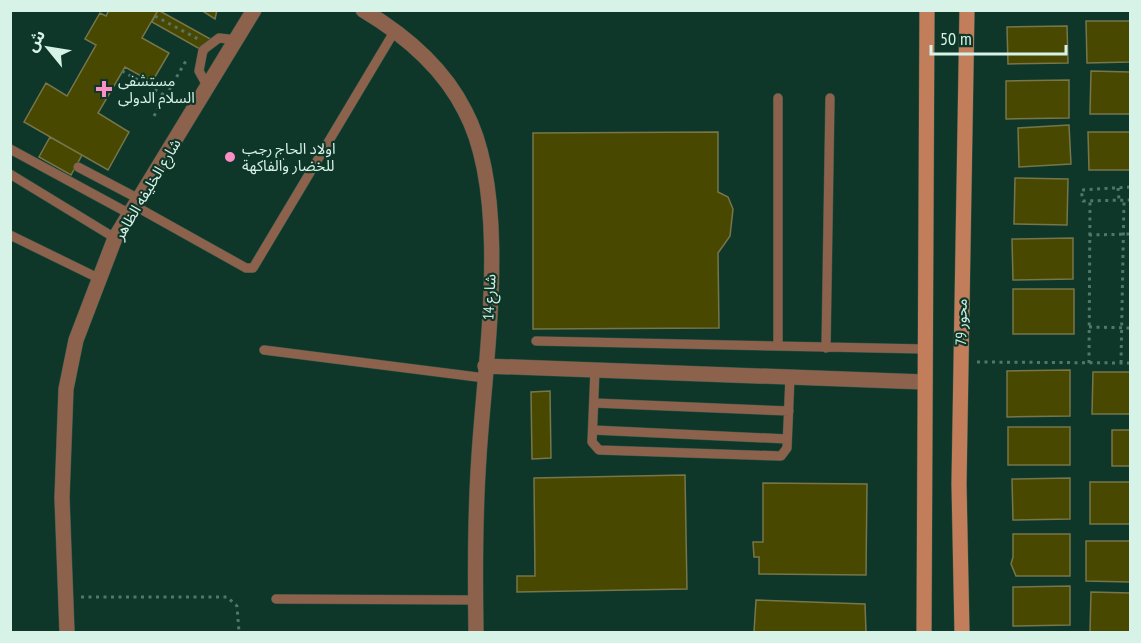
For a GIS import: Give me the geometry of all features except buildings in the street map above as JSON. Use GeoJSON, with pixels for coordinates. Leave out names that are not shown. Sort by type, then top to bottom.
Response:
{"type":"FeatureCollection","features":[{"type":"Feature","properties":{"kind":"main road"},"geometry":{"type":"LineString","coordinates":[[924,633],[927,10]]}},
{"type":"Feature","properties":{"kind":"main road","name":"محور 79"},"geometry":{"type":"LineString","coordinates":[[962,633],[960,615],[961,362],[967,10]]}},
{"type":"Feature","properties":{"kind":"street","name":"شارع الخليفه الظاهر"},"geometry":{"type":"LineString","coordinates":[[67,633],[62,498],[66,388],[76,340],[115,238],[209,89],[254,10]]}},
{"type":"Feature","properties":{"kind":"street","name":"شارع 14"},"geometry":{"type":"LineString","coordinates":[[365,11],[423,54],[446,80],[466,112],[482,155],[492,238],[478,457],[476,633]]}},
{"type":"Feature","properties":{"kind":"street"},"geometry":{"type":"LineString","coordinates":[[485,372],[595,370],[924,381]]}},
{"type":"Feature","properties":{"kind":"lane"},"geometry":{"type":"LineString","coordinates":[[10,149],[135,207],[246,268],[253,268],[394,32]]}},
{"type":"Feature","properties":{"kind":"lane"},"geometry":{"type":"LineString","coordinates":[[209,89],[201,77],[198,63],[200,56],[207,45],[219,38],[237,40]]}},
{"type":"Feature","properties":{"kind":"lane"},"geometry":{"type":"LineString","coordinates":[[778,98],[778,346]]}},
{"type":"Feature","properties":{"kind":"lane"},"geometry":{"type":"LineString","coordinates":[[826,348],[830,98]]}},
{"type":"Feature","properties":{"kind":"lane"},"geometry":{"type":"LineString","coordinates":[[78,167],[135,207]]}},
{"type":"Feature","properties":{"kind":"lane"},"geometry":{"type":"LineString","coordinates":[[10,174],[115,238]]}},
{"type":"Feature","properties":{"kind":"lane"},"geometry":{"type":"LineString","coordinates":[[10,235],[98,278]]}},
{"type":"Feature","properties":{"kind":"lane"},"geometry":{"type":"LineString","coordinates":[[536,341],[925,349]]}},
{"type":"Feature","properties":{"kind":"lane"},"geometry":{"type":"LineString","coordinates":[[264,350],[485,372]]}},
{"type":"Feature","properties":{"kind":"lane"},"geometry":{"type":"LineString","coordinates":[[595,370],[592,442],[599,450],[781,456],[785,453],[787,438],[790,377]]}},
{"type":"Feature","properties":{"kind":"lane"},"geometry":{"type":"LineString","coordinates":[[594,403],[789,411]]}},
{"type":"Feature","properties":{"kind":"lane"},"geometry":{"type":"LineString","coordinates":[[593,430],[787,438]]}},
{"type":"Feature","properties":{"kind":"lane"},"geometry":{"type":"LineString","coordinates":[[276,599],[475,600]]}},
{"type":"Feature","properties":{"kind":"path"},"geometry":{"type":"LineString","coordinates":[[155,16],[207,45]]}},
{"type":"Feature","properties":{"kind":"path"},"geometry":{"type":"LineString","coordinates":[[192,49],[198,39]]}},
{"type":"Feature","properties":{"kind":"path"},"geometry":{"type":"LineString","coordinates":[[154,116],[187,58]]}},
{"type":"Feature","properties":{"kind":"path"},"geometry":{"type":"LineString","coordinates":[[122,71],[166,96]]}},
{"type":"Feature","properties":{"kind":"path"},"geometry":{"type":"LineString","coordinates":[[1131,187],[1083,189],[1081,200],[1131,200]]}},
{"type":"Feature","properties":{"kind":"path"},"geometry":{"type":"LineString","coordinates":[[1118,188],[1123,234],[1121,363]]}},
{"type":"Feature","properties":{"kind":"path"},"geometry":{"type":"LineString","coordinates":[[1089,363],[1090,201]]}},
{"type":"Feature","properties":{"kind":"path"},"geometry":{"type":"LineString","coordinates":[[1089,235],[1131,234]]}},
{"type":"Feature","properties":{"kind":"path"},"geometry":{"type":"LineString","coordinates":[[1089,327],[1131,328]]}},
{"type":"Feature","properties":{"kind":"path"},"geometry":{"type":"LineString","coordinates":[[961,362],[1131,363]]}},
{"type":"Feature","properties":{"kind":"path"},"geometry":{"type":"LineString","coordinates":[[67,598],[227,597],[237,606],[239,633]]}},
{"type":"Feature","properties":{"kind":"place","name":"مستشفى السلام الدولى"},"geometry":{"type":"Point","coordinates":[104,89]}},
{"type":"Feature","properties":{"kind":"place","name":"اولاد الحاج رجب للخضار والفاكهة"},"geometry":{"type":"Point","coordinates":[230,157]}}]}
